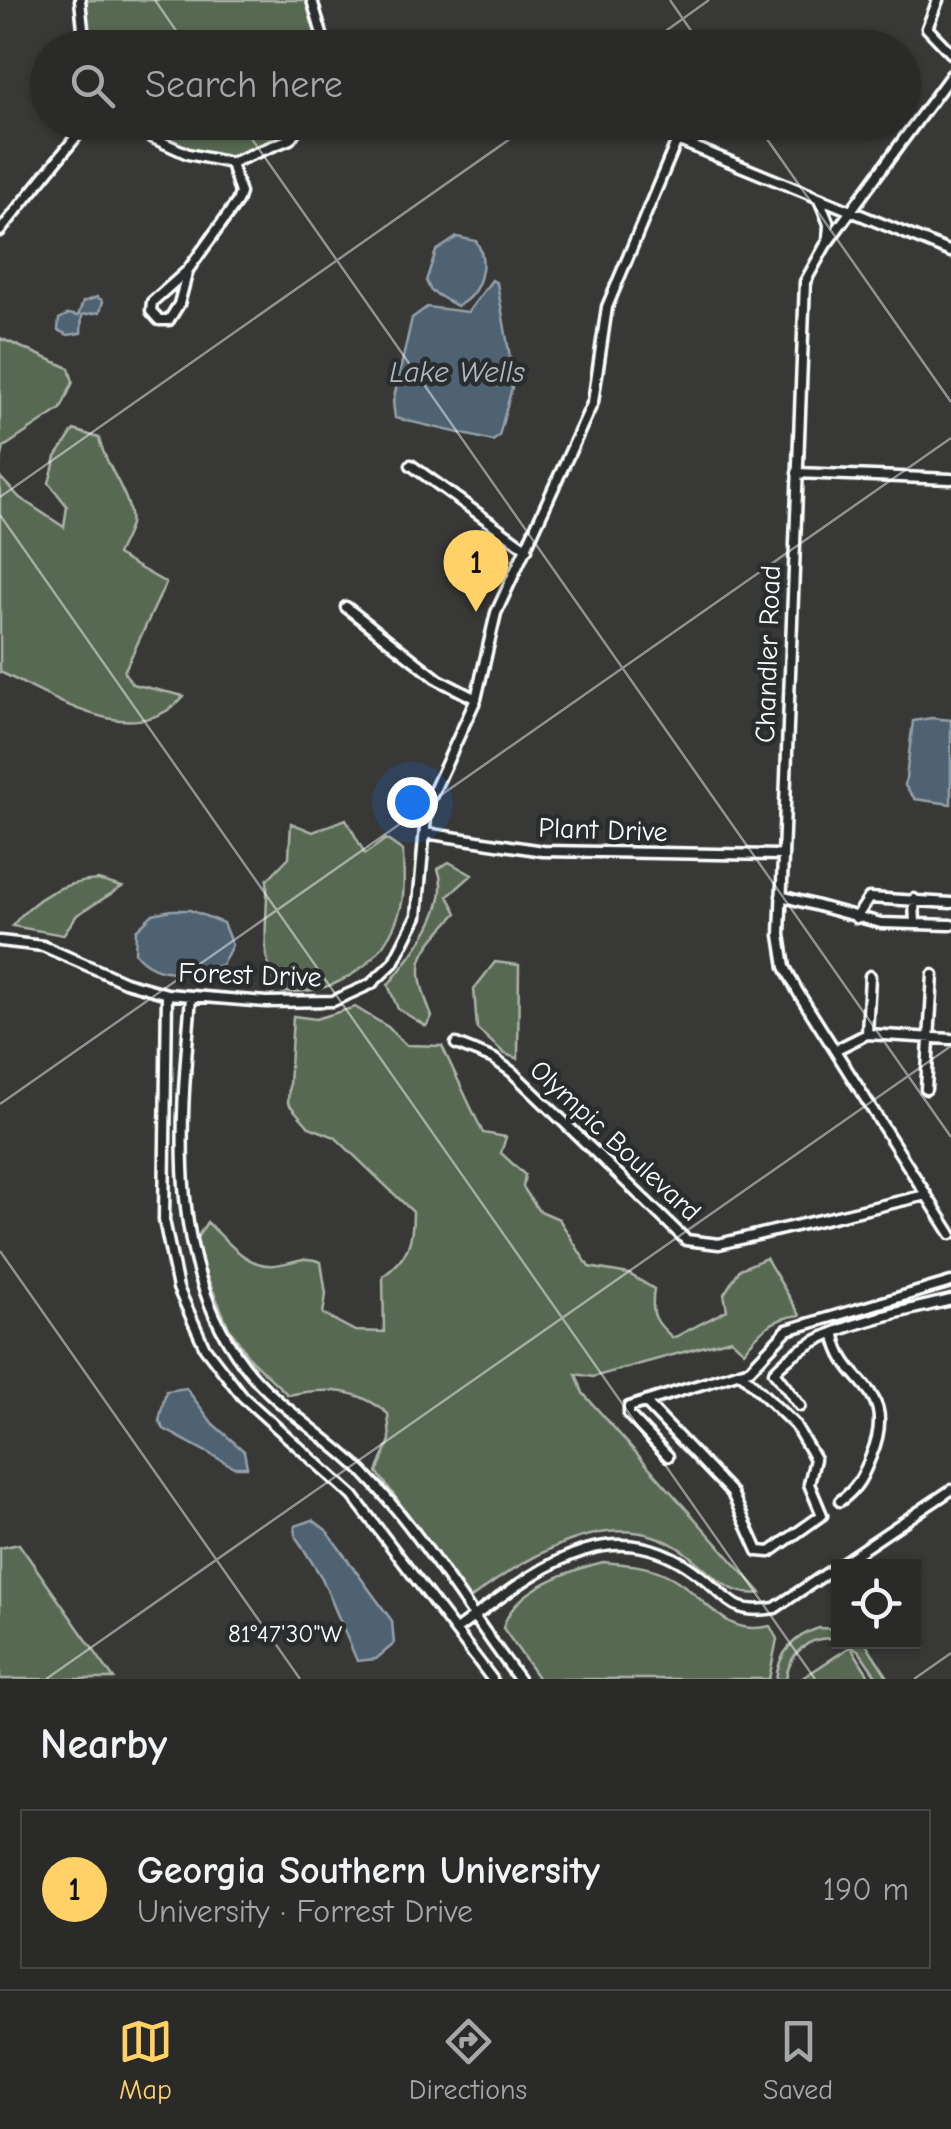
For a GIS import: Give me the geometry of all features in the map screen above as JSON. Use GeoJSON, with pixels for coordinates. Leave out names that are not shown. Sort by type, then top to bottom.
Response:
{"type":"FeatureCollection","features":[{"type":"Feature","properties":{"kind":"street"},"geometry":{"type":"LineString","coordinates":[[80,0],[83,30]]}},
{"type":"Feature","properties":{"kind":"street"},"geometry":{"type":"LineString","coordinates":[[312,0],[321,30]]}},
{"type":"Feature","properties":{"kind":"street"},"geometry":{"type":"LineString","coordinates":[[938,0],[927,28],[951,53]]}},
{"type":"Feature","properties":{"kind":"street","name":"Chandler Road"},"geometry":{"type":"LineString","coordinates":[[921,117],[951,75]]}},
{"type":"Feature","properties":{"kind":"street"},"geometry":{"type":"LineString","coordinates":[[0,232],[74,140]]}},
{"type":"Feature","properties":{"kind":"street"},"geometry":{"type":"LineString","coordinates":[[157,140],[188,154],[231,163],[288,140]]}},
{"type":"Feature","properties":{"kind":"street","name":"Forest Drive"},"geometry":{"type":"LineString","coordinates":[[0,941],[43,946],[125,982],[191,997],[315,1004],[371,984],[393,964],[410,938],[436,782],[463,735],[476,699],[496,613],[594,402],[607,307],[677,140],[819,199]]}},
{"type":"Feature","properties":{"kind":"street","name":"Chandler Road"},"geometry":{"type":"LineString","coordinates":[[904,140],[828,243],[805,282],[802,302],[781,856],[784,967],[951,1234]]}},
{"type":"Feature","properties":{"kind":"street"},"geometry":{"type":"LineString","coordinates":[[188,270],[179,304],[169,320],[159,320],[151,311],[152,302],[188,270],[237,202],[240,192],[231,163]]}},
{"type":"Feature","properties":{"kind":"street"},"geometry":{"type":"LineString","coordinates":[[819,199],[951,252]]}},
{"type":"Feature","properties":{"kind":"street"},"geometry":{"type":"LineString","coordinates":[[819,199],[829,224],[828,243]]}},
{"type":"Feature","properties":{"kind":"street"},"geometry":{"type":"LineString","coordinates":[[411,466],[527,549]]}},
{"type":"Feature","properties":{"kind":"street"},"geometry":{"type":"LineString","coordinates":[[797,473],[951,478]]}},
{"type":"Feature","properties":{"kind":"street"},"geometry":{"type":"LineString","coordinates":[[346,607],[439,680],[476,699]]}},
{"type":"Feature","properties":{"kind":"street","name":"Plant Drive"},"geometry":{"type":"LineString","coordinates":[[425,833],[544,850],[781,856]]}},
{"type":"Feature","properties":{"kind":"street"},"geometry":{"type":"LineString","coordinates":[[781,896],[856,918],[951,926]]}},
{"type":"Feature","properties":{"kind":"street"},"geometry":{"type":"LineString","coordinates":[[856,918],[869,898],[951,902]]}},
{"type":"Feature","properties":{"kind":"street"},"geometry":{"type":"LineString","coordinates":[[914,899],[915,924]]}},
{"type":"Feature","properties":{"kind":"street"},"geometry":{"type":"LineString","coordinates":[[926,1089],[933,975]]}},
{"type":"Feature","properties":{"kind":"street"},"geometry":{"type":"LineString","coordinates":[[867,1034],[870,976]]}},
{"type":"Feature","properties":{"kind":"street"},"geometry":{"type":"LineString","coordinates":[[167,994],[164,1220],[178,1288],[206,1348],[242,1396],[353,1496],[492,1679]]}},
{"type":"Feature","properties":{"kind":"street"},"geometry":{"type":"LineString","coordinates":[[191,997],[184,1199],[195,1266],[214,1314],[245,1366],[362,1472],[406,1522],[518,1679]]}},
{"type":"Feature","properties":{"kind":"street"},"geometry":{"type":"LineString","coordinates":[[835,1050],[867,1034],[951,1039]]}},
{"type":"Feature","properties":{"kind":"street","name":"Olympic Boulevard"},"geometry":{"type":"LineString","coordinates":[[456,1044],[494,1058],[512,1072],[686,1240],[719,1244],[926,1195]]}},
{"type":"Feature","properties":{"kind":"street"},"geometry":{"type":"LineString","coordinates":[[668,1456],[630,1416],[629,1407],[750,1369],[787,1330],[951,1282]]}},
{"type":"Feature","properties":{"kind":"street"},"geometry":{"type":"LineString","coordinates":[[800,1406],[774,1372],[814,1340],[951,1300]]}},
{"type":"Feature","properties":{"kind":"street"},"geometry":{"type":"LineString","coordinates":[[835,1335],[876,1405],[883,1428],[858,1488],[840,1501]]}},
{"type":"Feature","properties":{"kind":"street"},"geometry":{"type":"LineString","coordinates":[[644,1402],[732,1493],[758,1550],[770,1552],[822,1515],[809,1484],[815,1459],[795,1425],[740,1372]]}},
{"type":"Feature","properties":{"kind":"street"},"geometry":{"type":"LineString","coordinates":[[456,1630],[566,1554],[602,1545],[639,1546],[679,1560],[732,1606],[752,1612],[775,1608],[951,1490]]}},
{"type":"Feature","properties":{"kind":"green space"},"geometry":{"type":"Polygon","coordinates":[[[80,0],[312,0],[321,30],[83,30],[80,0]]]}},
{"type":"Feature","properties":{"kind":"green space"},"geometry":{"type":"Polygon","coordinates":[[[156,140],[288,140],[231,163],[188,154],[156,140]]]}},
{"type":"Feature","properties":{"kind":"green space"},"geometry":{"type":"Polygon","coordinates":[[[0,338],[69,368],[73,382],[61,409],[4,447],[0,465],[0,338]]]}},
{"type":"Feature","properties":{"kind":"green space"},"geometry":{"type":"Polygon","coordinates":[[[74,430],[99,438],[128,503],[130,524],[117,555],[166,583],[124,672],[132,684],[184,696],[164,712],[142,720],[93,714],[0,672],[0,477],[20,498],[64,527],[67,506],[49,483],[56,457],[74,430]]]}},
{"type":"Feature","properties":{"kind":"green space"},"geometry":{"type":"Polygon","coordinates":[[[346,819],[365,854],[386,839],[403,851],[403,893],[394,927],[372,959],[340,981],[322,988],[282,992],[266,953],[267,880],[289,857],[291,823],[313,832],[346,819]]]}},
{"type":"Feature","properties":{"kind":"green space"},"geometry":{"type":"Polygon","coordinates":[[[449,862],[472,875],[448,896],[457,913],[421,961],[421,983],[432,1017],[426,1026],[398,1009],[388,985],[435,915],[441,884],[438,869],[449,862]]]}},
{"type":"Feature","properties":{"kind":"green space"},"geometry":{"type":"Polygon","coordinates":[[[98,880],[122,887],[77,915],[63,935],[12,926],[50,893],[98,880]]]}},
{"type":"Feature","properties":{"kind":"green space"},"geometry":{"type":"Polygon","coordinates":[[[495,962],[519,965],[518,1059],[505,1054],[477,1029],[474,989],[495,962]]]}},
{"type":"Feature","properties":{"kind":"green space"},"geometry":{"type":"Polygon","coordinates":[[[355,1007],[388,1027],[406,1045],[442,1046],[483,1133],[506,1137],[501,1153],[525,1175],[523,1187],[538,1210],[559,1219],[589,1267],[629,1274],[654,1289],[655,1317],[673,1338],[727,1310],[724,1294],[740,1269],[766,1258],[800,1315],[768,1326],[744,1351],[731,1339],[593,1377],[576,1374],[583,1393],[761,1593],[728,1587],[683,1551],[656,1537],[628,1531],[571,1540],[517,1567],[470,1599],[377,1472],[390,1440],[388,1414],[353,1394],[315,1391],[288,1395],[250,1359],[229,1328],[193,1244],[207,1222],[254,1262],[321,1262],[326,1294],[323,1314],[355,1331],[384,1332],[383,1276],[407,1248],[413,1212],[335,1137],[309,1127],[288,1103],[293,1016],[316,1019],[355,1007]]]}},
{"type":"Feature","properties":{"kind":"green space"},"geometry":{"type":"Polygon","coordinates":[[[19,1544],[114,1679],[0,1679],[0,1548],[19,1544]]]}},
{"type":"Feature","properties":{"kind":"green space"},"geometry":{"type":"Polygon","coordinates":[[[603,1562],[659,1572],[739,1626],[770,1626],[777,1639],[769,1679],[539,1679],[503,1628],[509,1614],[530,1592],[544,1584],[603,1562]]]}},
{"type":"Feature","properties":{"kind":"green space"},"geometry":{"type":"Polygon","coordinates":[[[819,1628],[831,1629],[831,1638],[803,1647],[792,1660],[786,1679],[776,1679],[789,1646],[819,1628]]]}},
{"type":"Feature","properties":{"kind":"green space"},"geometry":{"type":"Polygon","coordinates":[[[852,1649],[871,1679],[801,1679],[852,1649]]]}},
{"type":"Feature","properties":{"kind":"green space"},"geometry":{"type":"Polygon","coordinates":[[[856,1649],[870,1649],[889,1679],[878,1679],[856,1649]]]}},
{"type":"Feature","properties":{"kind":"water"},"geometry":{"type":"Polygon","coordinates":[[[457,237],[476,241],[482,268],[472,294],[457,306],[431,291],[426,281],[436,251],[457,237]]]}},
{"type":"Feature","properties":{"kind":"water","name":"Lake Wells"},"geometry":{"type":"Polygon","coordinates":[[[492,280],[497,283],[514,380],[499,436],[493,441],[395,418],[393,402],[412,318],[427,307],[468,312],[492,280]]]}},
{"type":"Feature","properties":{"kind":"water"},"geometry":{"type":"Polygon","coordinates":[[[97,297],[103,301],[100,312],[82,315],[81,333],[68,335],[58,330],[59,319],[69,314],[78,316],[83,302],[97,297]]]}},
{"type":"Feature","properties":{"kind":"water"},"geometry":{"type":"Polygon","coordinates":[[[951,720],[951,804],[915,799],[905,786],[913,721],[951,720]]]}},
{"type":"Feature","properties":{"kind":"water"},"geometry":{"type":"Polygon","coordinates":[[[190,910],[223,923],[232,945],[222,965],[187,972],[164,971],[135,953],[136,930],[153,914],[190,910]]]}},
{"type":"Feature","properties":{"kind":"water"},"geometry":{"type":"Polygon","coordinates":[[[186,1388],[213,1424],[244,1451],[247,1467],[234,1467],[164,1429],[159,1421],[166,1391],[186,1388]]]}},
{"type":"Feature","properties":{"kind":"water"},"geometry":{"type":"Polygon","coordinates":[[[313,1520],[326,1530],[392,1621],[394,1644],[376,1659],[357,1661],[322,1578],[296,1537],[295,1526],[313,1520]]]}},
{"type":"Feature","properties":{"kind":"place","name":"Georgia Southern University"},"geometry":{"type":"Point","coordinates":[476,612]}}]}
